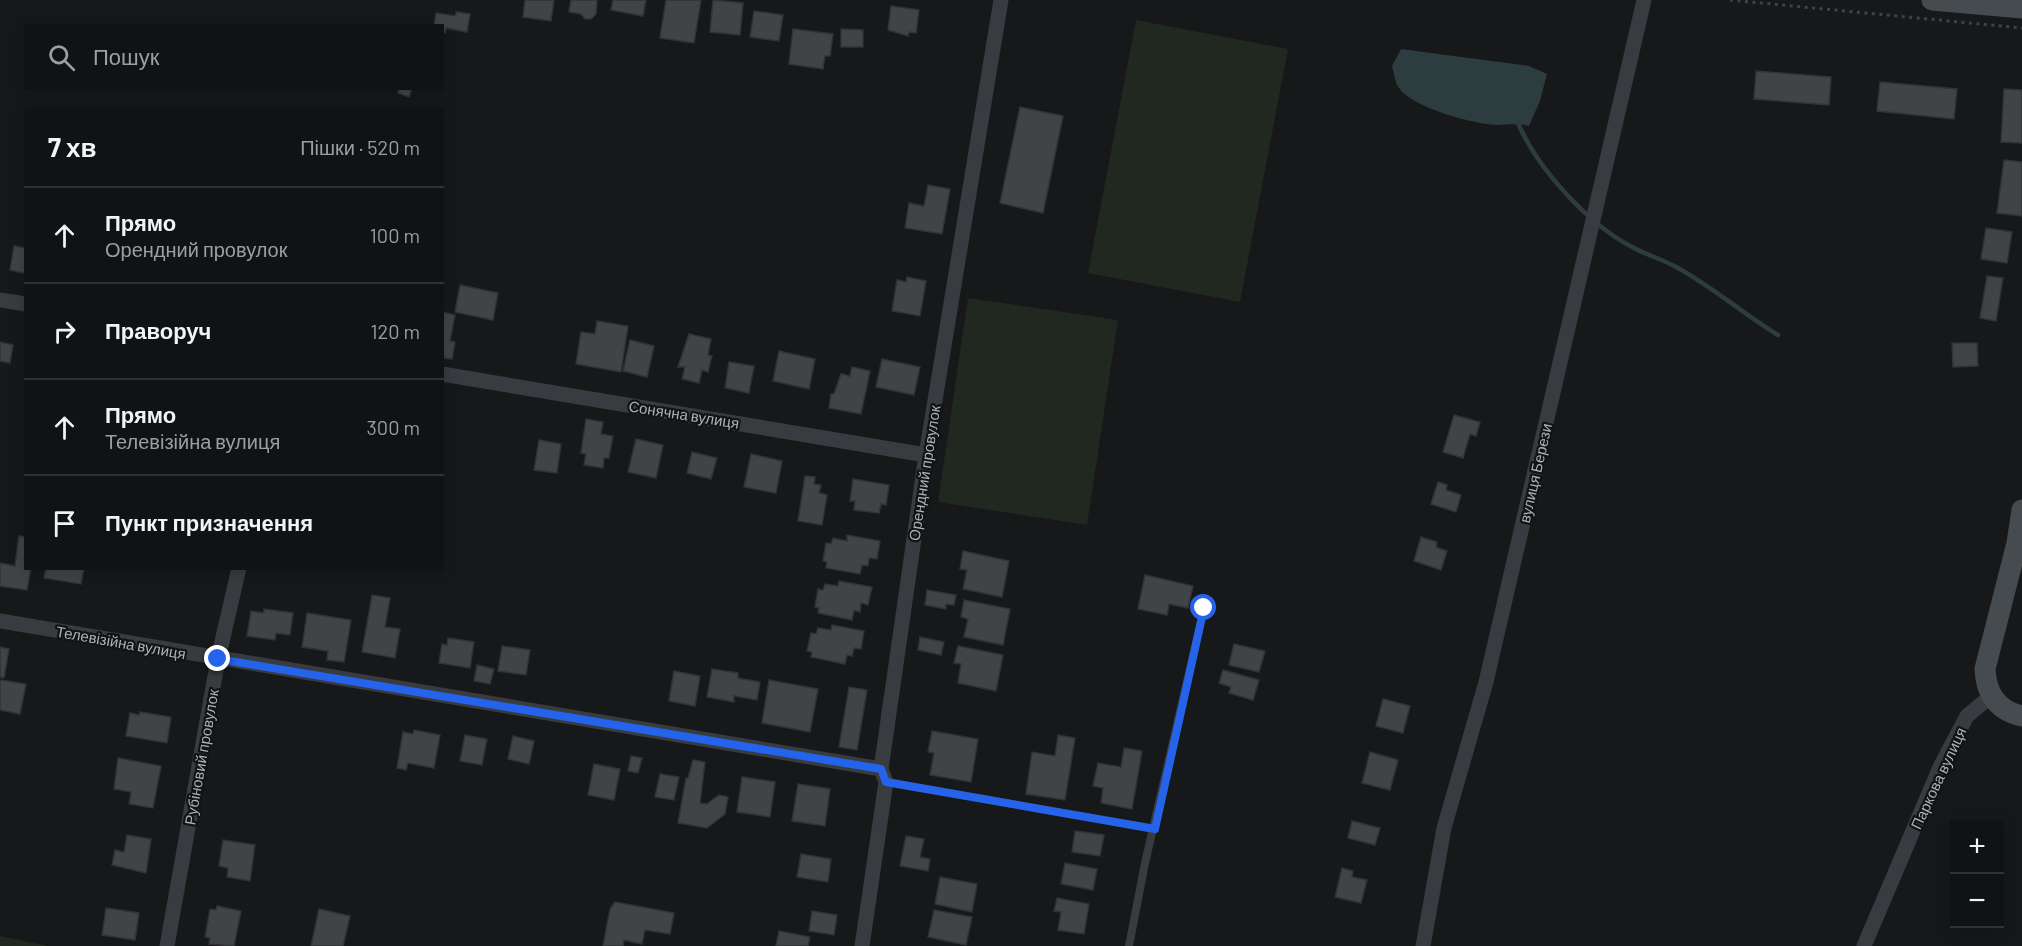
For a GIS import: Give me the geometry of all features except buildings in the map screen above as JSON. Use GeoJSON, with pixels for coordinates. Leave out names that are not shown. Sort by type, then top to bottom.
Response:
{"type":"FeatureCollection","features":[{"type":"Feature","properties":{"kind":"street","name":"Орендний провулок"},"geometry":{"type":"LineString","coordinates":[[862,946],[926,455],[1001,0]]}},
{"type":"Feature","properties":{"kind":"street","name":"вулиця Берези"},"geometry":{"type":"LineString","coordinates":[[1423,946],[1444,828],[1486,682],[1644,0]]}},
{"type":"Feature","properties":{"kind":"street"},"geometry":{"type":"LineString","coordinates":[[1932,0],[2022,8]]}},
{"type":"Feature","properties":{"kind":"street"},"geometry":{"type":"LineString","coordinates":[[0,300],[24,304]]}},
{"type":"Feature","properties":{"kind":"street","name":"Сонячна вулиця"},"geometry":{"type":"LineString","coordinates":[[444,374],[926,455]]}},
{"type":"Feature","properties":{"kind":"street"},"geometry":{"type":"LineString","coordinates":[[2022,510],[2020,535],[1985,669],[1986,683],[1991,696],[2000,707],[2022,716]]}},
{"type":"Feature","properties":{"kind":"street","name":"Рубіновий провулок"},"geometry":{"type":"LineString","coordinates":[[167,946],[218,659],[239,570]]}},
{"type":"Feature","properties":{"kind":"street","name":"Телевізійна вулиця"},"geometry":{"type":"LineString","coordinates":[[0,621],[884,776]]}},
{"type":"Feature","properties":{"kind":"street","name":"Паркова вулиця"},"geometry":{"type":"LineString","coordinates":[[1864,946],[1941,765],[1967,716],[1991,696]]}},
{"type":"Feature","properties":{"kind":"lane"},"geometry":{"type":"LineString","coordinates":[[1129,946],[1204,608]]}},
{"type":"Feature","properties":{"kind":"lane"},"geometry":{"type":"LineString","coordinates":[[884,776],[1155,829]]}},
{"type":"Feature","properties":{"kind":"path"},"geometry":{"type":"LineString","coordinates":[[1730,0],[2022,28]]}},
{"type":"Feature","properties":{"kind":"shaded area"},"geometry":{"type":"Polygon","coordinates":[[[1136,20],[1288,49],[1240,302],[1088,273],[1136,20]]]}},
{"type":"Feature","properties":{"kind":"shaded area"},"geometry":{"type":"Polygon","coordinates":[[[1401,49],[1529,66],[1547,74],[1540,101],[1529,126],[1474,122],[1444,114],[1417,102],[1399,88],[1396,81],[1392,66],[1401,49]]]}},
{"type":"Feature","properties":{"kind":"shaded area"},"geometry":{"type":"Polygon","coordinates":[[[968,298],[1118,320],[1087,525],[938,502],[968,298]]]}},
{"type":"Feature","properties":{"kind":"shaded area"},"geometry":{"type":"Polygon","coordinates":[[[0,936],[48,946],[0,946],[0,936]]]}},
{"type":"Feature","properties":{"kind":"waterway"},"geometry":{"type":"LineString","coordinates":[[1518,123],[1551,176],[1598,224],[1632,247],[1690,275],[1778,335]]}},
{"type":"Feature","properties":{"kind":"route"},"geometry":{"type":"LineString","coordinates":[[218,659],[881,769],[886,782],[1155,829],[1204,608]]}}]}
